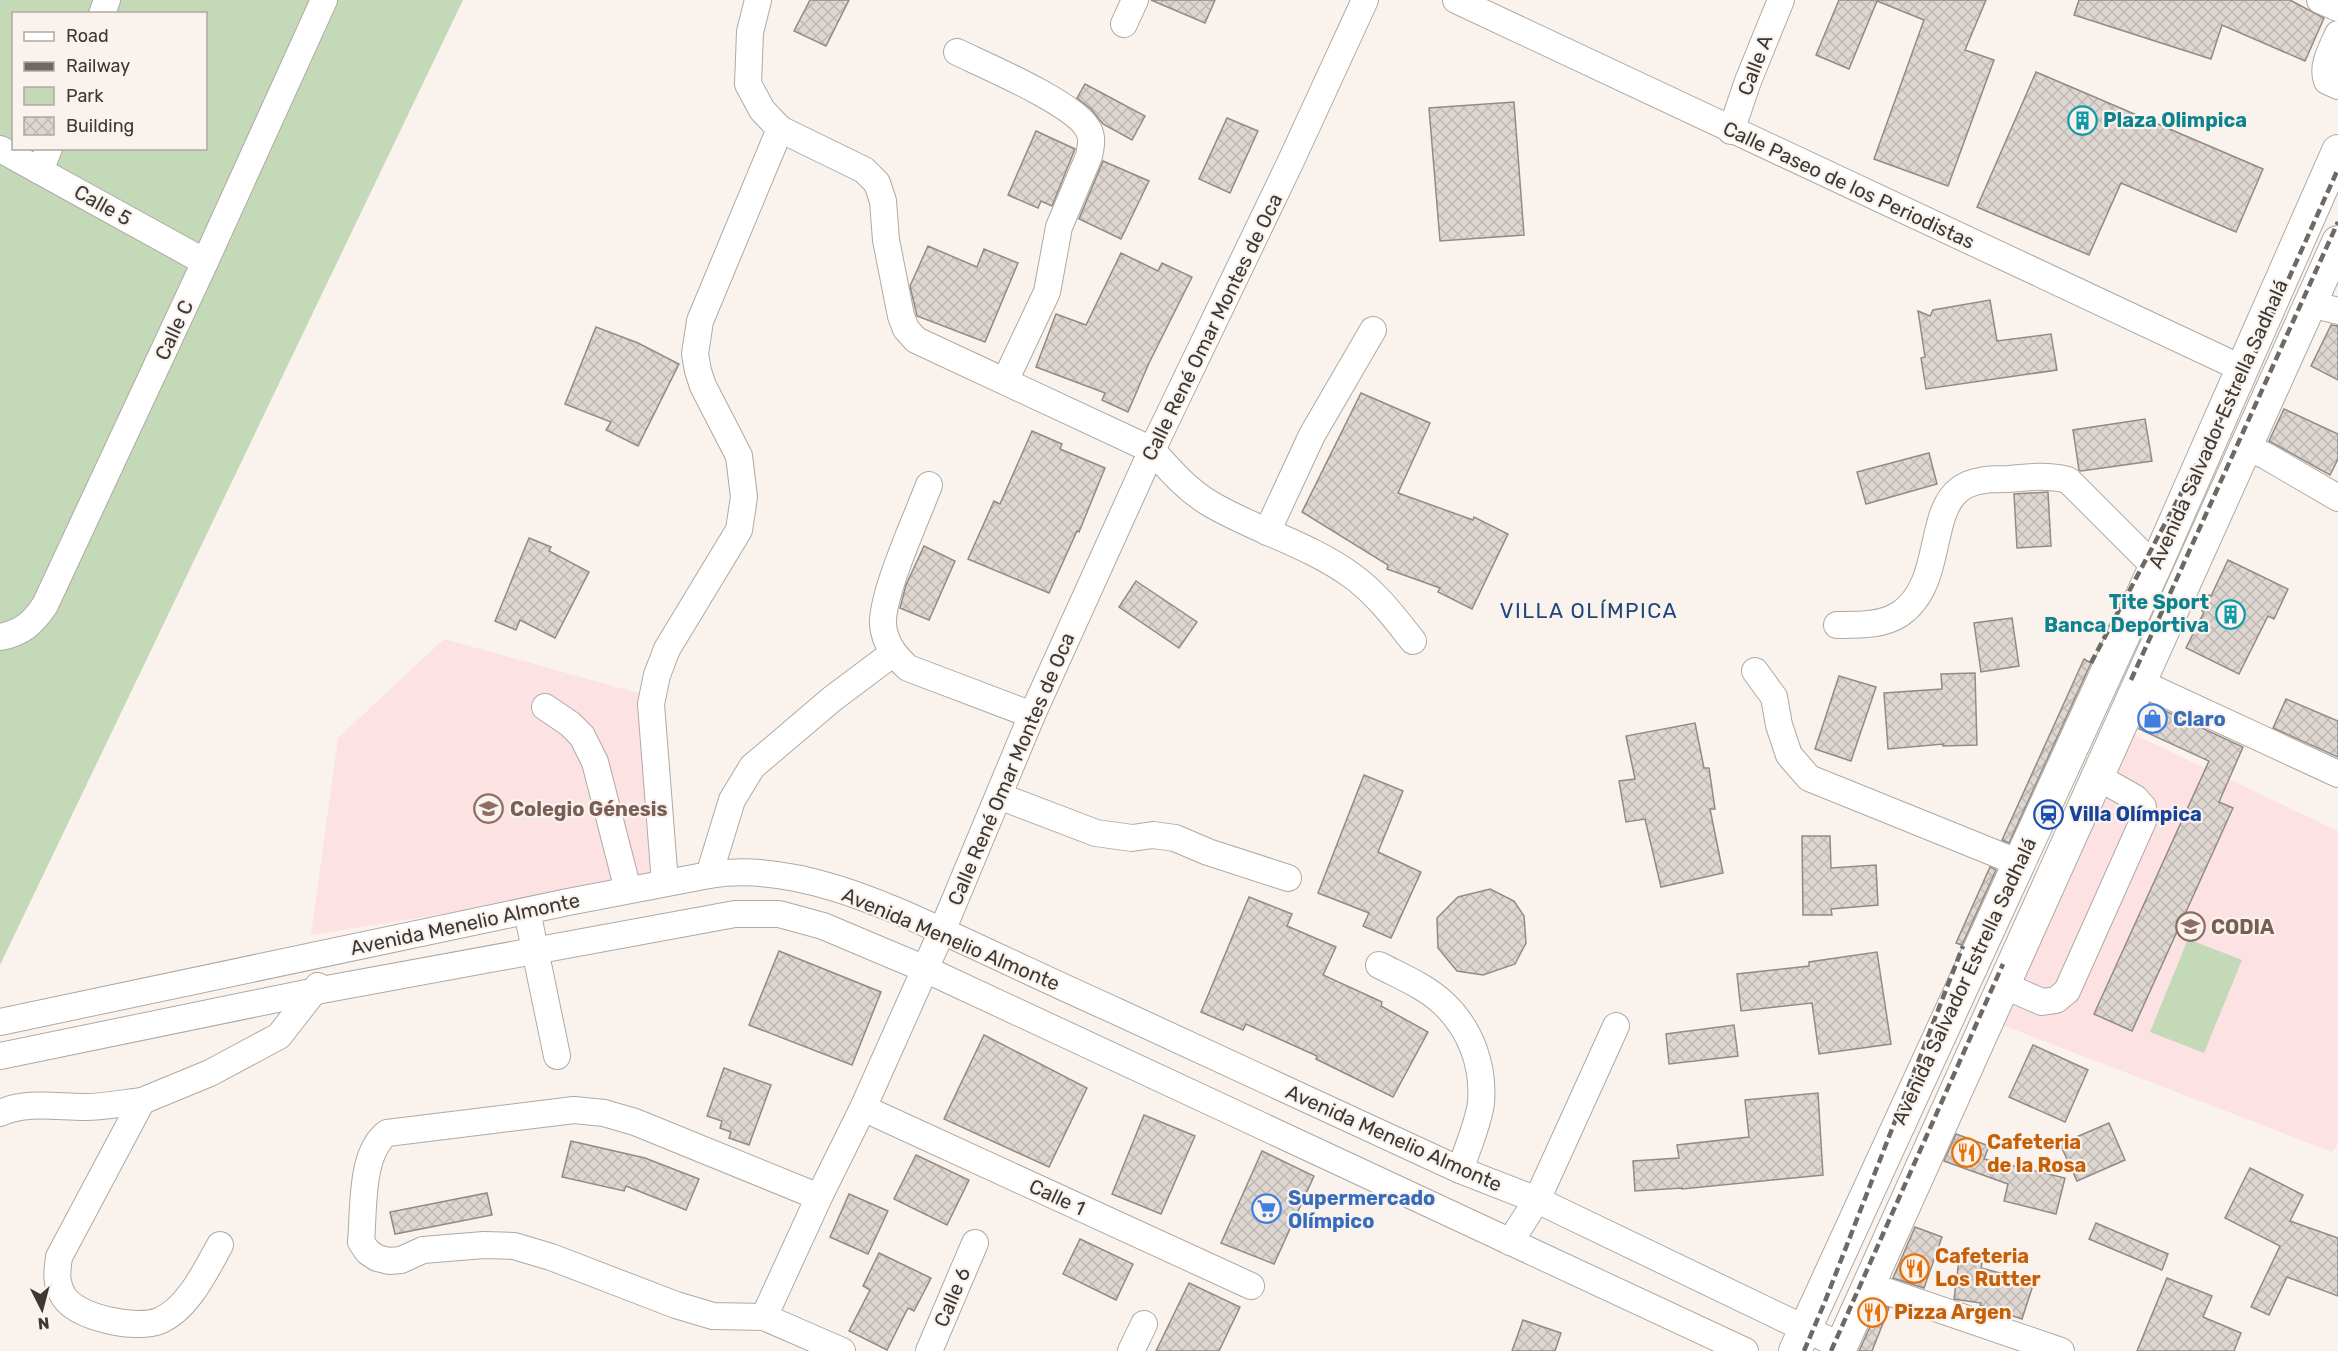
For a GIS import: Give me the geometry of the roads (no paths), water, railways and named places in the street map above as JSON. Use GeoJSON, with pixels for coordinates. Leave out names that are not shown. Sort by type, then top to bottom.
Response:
{"type":"FeatureCollection","features":[{"type":"Feature","properties":{"kind":"main road","name":"Avenida Salvador Estrella Sadhalá"},"geometry":{"type":"LineString","coordinates":[[1800,1340],[2155,567],[2338,151]]}},
{"type":"Feature","properties":{"kind":"main road","name":"Avenida Salvador Estrella Sadhalá"},"geometry":{"type":"LineString","coordinates":[[1841,1350],[2096,776],[2246,447],[2324,307],[2338,242]]}},
{"type":"Feature","properties":{"kind":"street","name":"Calle C"},"geometry":{"type":"LineString","coordinates":[[0,637],[18,633],[33,623],[45,605],[206,262],[324,0]]}},
{"type":"Feature","properties":{"kind":"street"},"geometry":{"type":"LineString","coordinates":[[758,0],[750,32],[748,84],[762,110],[780,129],[864,170],[877,183],[883,201],[886,240],[901,316],[906,329],[916,340],[1152,450],[1180,481],[1208,502],[1350,574],[1376,595],[1413,641]]}},
{"type":"Feature","properties":{"kind":"street"},"geometry":{"type":"LineString","coordinates":[[1124,24],[1135,0]]}},
{"type":"Feature","properties":{"kind":"street","name":"Calle René Omar Montes de Oca"},"geometry":{"type":"LineString","coordinates":[[764,1317],[926,969],[1032,715],[1152,450],[1290,163],[1365,0]]}},
{"type":"Feature","properties":{"kind":"street","name":"Calle Paseo de los Periodistas"},"geometry":{"type":"LineString","coordinates":[[1456,0],[2243,369]]}},
{"type":"Feature","properties":{"kind":"street","name":"Calle A"},"geometry":{"type":"LineString","coordinates":[[1731,130],[1781,0]]}},
{"type":"Feature","properties":{"kind":"street"},"geometry":{"type":"LineString","coordinates":[[2320,0],[2338,8]]}},
{"type":"Feature","properties":{"kind":"street"},"geometry":{"type":"LineString","coordinates":[[2338,34],[2325,66],[2325,75],[2327,81],[2338,86]]}},
{"type":"Feature","properties":{"kind":"street"},"geometry":{"type":"LineString","coordinates":[[957,52],[1061,104],[1077,116],[1089,130],[1092,145],[1059,227],[1053,247],[1047,292],[1005,381]]}},
{"type":"Feature","properties":{"kind":"street"},"geometry":{"type":"LineString","coordinates":[[665,883],[651,704],[657,675],[667,650],[739,530],[744,497],[739,456],[703,386],[698,371],[695,354],[696,337],[700,321],[780,129]]}},
{"type":"Feature","properties":{"kind":"street","name":"Calle 5"},"geometry":{"type":"LineString","coordinates":[[0,149],[45,160],[206,262]]}},
{"type":"Feature","properties":{"kind":"street"},"geometry":{"type":"LineString","coordinates":[[1268,532],[1312,435],[1373,330]]}},
{"type":"Feature","properties":{"kind":"street"},"geometry":{"type":"LineString","coordinates":[[2246,447],[2266,456],[2338,498]]}},
{"type":"Feature","properties":{"kind":"street"},"geometry":{"type":"LineString","coordinates":[[1837,625],[1874,624],[1899,615],[1914,601],[1926,584],[1948,501],[1960,489],[1988,480],[2053,476],[2068,480],[2155,567]]}},
{"type":"Feature","properties":{"kind":"street"},"geometry":{"type":"LineString","coordinates":[[929,485],[888,594],[883,625],[892,654],[909,668],[1032,715]]}},
{"type":"Feature","properties":{"kind":"street"},"geometry":{"type":"LineString","coordinates":[[710,875],[732,800],[752,767],[832,699],[892,654]]}},
{"type":"Feature","properties":{"kind":"street"},"geometry":{"type":"LineString","coordinates":[[1755,671],[1774,697],[1779,725],[1789,755],[1809,778],[2018,864]]}},
{"type":"Feature","properties":{"kind":"street"},"geometry":{"type":"LineString","coordinates":[[2139,682],[2338,774]]}},
{"type":"Feature","properties":{"kind":"street"},"geometry":{"type":"LineString","coordinates":[[545,706],[582,736],[595,762],[628,890]]}},
{"type":"Feature","properties":{"kind":"street"},"geometry":{"type":"LineString","coordinates":[[2003,985],[2042,1002],[2056,1000],[2067,991],[2124,864],[2143,821],[2143,807],[2135,798],[2096,776]]}},
{"type":"Feature","properties":{"kind":"street"},"geometry":{"type":"LineString","coordinates":[[999,796],[1096,832],[1132,838],[1153,836],[1175,838],[1208,852],[1288,878]]}},
{"type":"Feature","properties":{"kind":"street","name":"Avenida Menelio Almonte"},"geometry":{"type":"LineString","coordinates":[[0,1022],[665,883],[727,872],[794,877],[853,894],[942,931],[1460,1170],[1536,1200],[1800,1340],[1841,1350]]}},
{"type":"Feature","properties":{"kind":"street"},"geometry":{"type":"LineString","coordinates":[[526,911],[557,1056]]}},
{"type":"Feature","properties":{"kind":"street","name":"Avenida Menelio Almonte"},"geometry":{"type":"LineString","coordinates":[[0,1056],[316,991],[735,914],[779,914],[823,926],[926,969],[1745,1351]]}},
{"type":"Feature","properties":{"kind":"street"},"geometry":{"type":"LineString","coordinates":[[0,1113],[13,1107],[46,1105],[87,1107],[142,1101],[210,1073],[279,1036],[316,991],[336,951]]}},
{"type":"Feature","properties":{"kind":"street"},"geometry":{"type":"LineString","coordinates":[[1379,965],[1414,983],[1443,1003],[1473,1043],[1480,1070],[1480,1105],[1460,1170]]}},
{"type":"Feature","properties":{"kind":"street"},"geometry":{"type":"LineString","coordinates":[[1510,1242],[1536,1200],[1616,1026]]}},
{"type":"Feature","properties":{"kind":"street"},"geometry":{"type":"LineString","coordinates":[[142,1101],[59,1257],[56,1281],[64,1298],[89,1314],[111,1321],[137,1324],[160,1320],[194,1292],[220,1245]]}},
{"type":"Feature","properties":{"kind":"street","name":"Calle 1"},"geometry":{"type":"LineString","coordinates":[[863,1108],[1251,1286]]}},
{"type":"Feature","properties":{"kind":"street"},"geometry":{"type":"LineString","coordinates":[[819,1197],[635,1122],[604,1113],[574,1110],[387,1133],[378,1140],[368,1162],[362,1242],[368,1252],[377,1258],[389,1261],[401,1260],[423,1250],[484,1245],[514,1246],[551,1257],[676,1305],[713,1316],[764,1317],[842,1351]]}},
{"type":"Feature","properties":{"kind":"street","name":"Calle 6"},"geometry":{"type":"LineString","coordinates":[[929,1351],[975,1243]]}},
{"type":"Feature","properties":{"kind":"street"},"geometry":{"type":"LineString","coordinates":[[1868,1285],[2061,1351]]}},
{"type":"Feature","properties":{"kind":"street"},"geometry":{"type":"LineString","coordinates":[[1131,1351],[1143,1324]]}},
{"type":"Feature","properties":{"kind":"railway"},"geometry":{"type":"LineString","coordinates":[[2091,663],[2254,356],[2338,169]]}},
{"type":"Feature","properties":{"kind":"railway"},"geometry":{"type":"LineString","coordinates":[[2131,680],[2338,222]]}},
{"type":"Feature","properties":{"kind":"railway"},"geometry":{"type":"LineString","coordinates":[[1804,1351],[1963,946]]}},
{"type":"Feature","properties":{"kind":"railway"},"geometry":{"type":"LineString","coordinates":[[1831,1351],[2003,964]]}},
{"type":"Feature","properties":{"kind":"place","name":"Plaza Olimpica"},"geometry":{"type":"Point","coordinates":[2082,120]}},
{"type":"Feature","properties":{"kind":"place","name":"Tite Sport Banca Deportiva"},"geometry":{"type":"Point","coordinates":[2230,614]}},
{"type":"Feature","properties":{"kind":"place","name":"Claro"},"geometry":{"type":"Point","coordinates":[2152,719]}},
{"type":"Feature","properties":{"kind":"place","name":"Colegio Génesis"},"geometry":{"type":"Point","coordinates":[489,809]}},
{"type":"Feature","properties":{"kind":"place","name":"Villa Olímpica"},"geometry":{"type":"Point","coordinates":[2048,814]}},
{"type":"Feature","properties":{"kind":"place","name":"CODIA"},"geometry":{"type":"Point","coordinates":[2190,927]}},
{"type":"Feature","properties":{"kind":"place","name":"Cafeteria de la Rosa"},"geometry":{"type":"Point","coordinates":[1966,1153]}},
{"type":"Feature","properties":{"kind":"place","name":"Supermercado Olímpico"},"geometry":{"type":"Point","coordinates":[1267,1209]}},
{"type":"Feature","properties":{"kind":"place","name":"Cafeteria Los Rutter"},"geometry":{"type":"Point","coordinates":[1914,1268]}},
{"type":"Feature","properties":{"kind":"place","name":"Pizza Argen"},"geometry":{"type":"Point","coordinates":[1873,1312]}},
{"type":"Feature","properties":{"kind":"district","name":"VILLA OLÍMPICA"},"geometry":{"type":"Point","coordinates":[1589,611]}}]}
